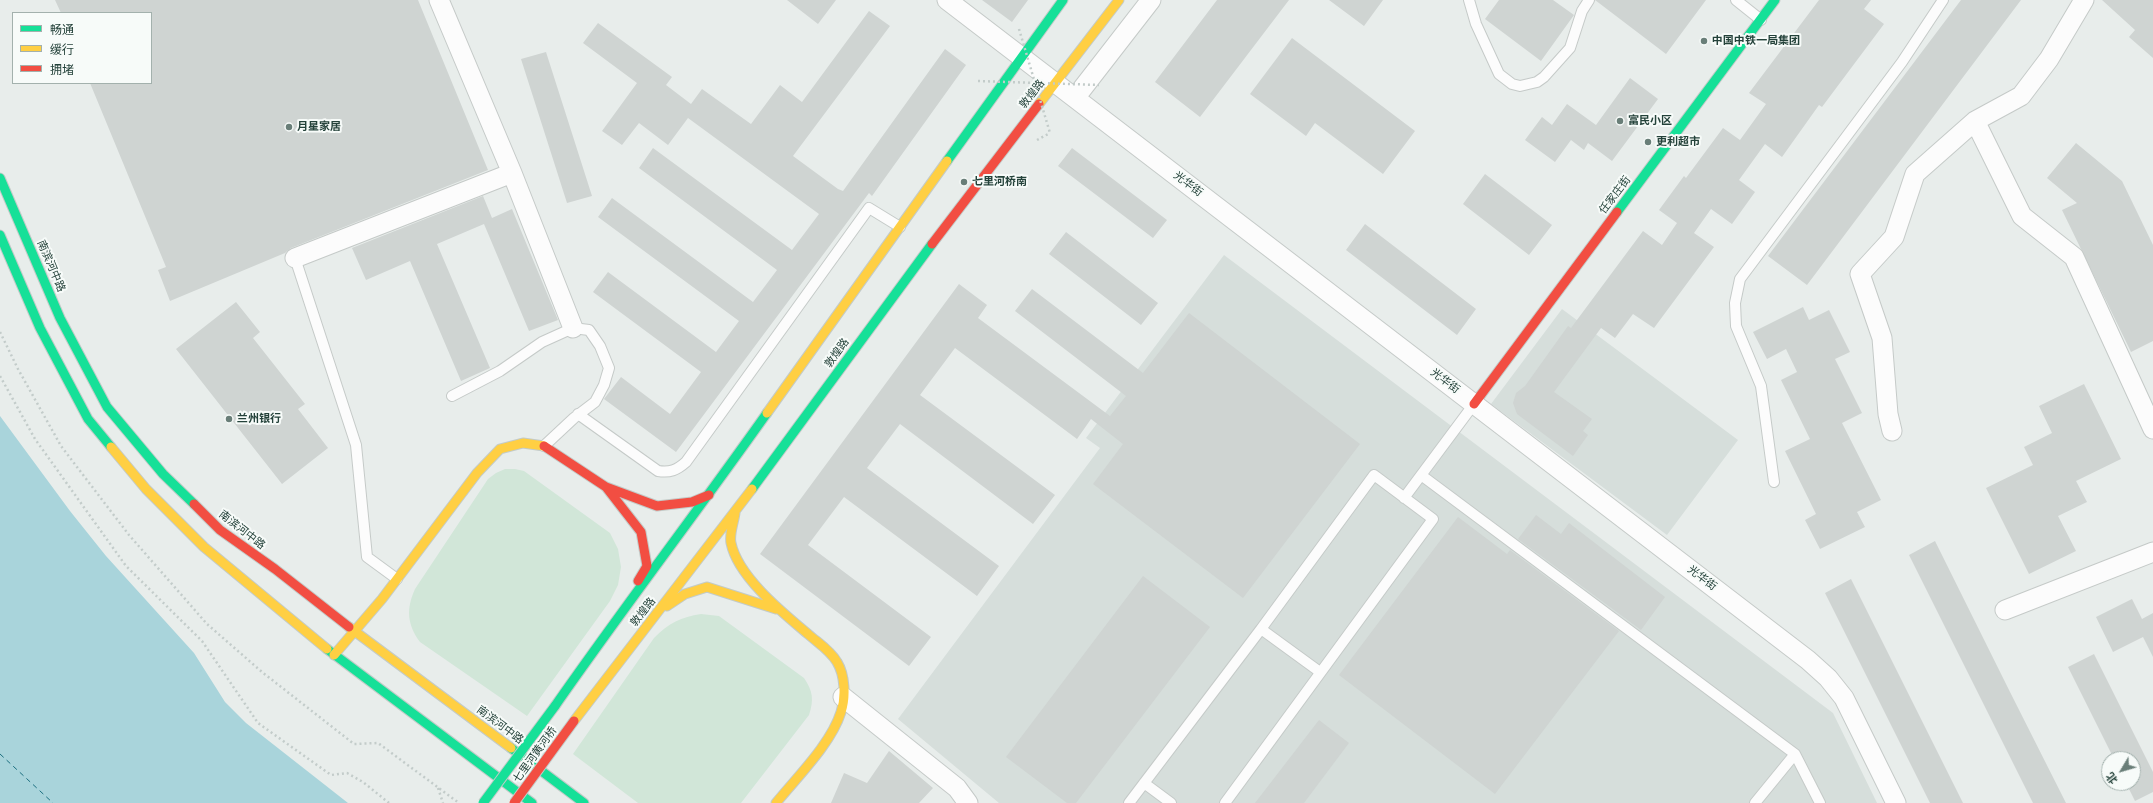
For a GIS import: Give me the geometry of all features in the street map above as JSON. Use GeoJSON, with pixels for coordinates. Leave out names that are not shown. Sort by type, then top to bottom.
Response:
{"type":"FeatureCollection","features":[{"type":"Feature","properties":{"kind":"main road","name":"敦煌路"},"geometry":{"type":"LineString","coordinates":[[555,706],[625,606],[709,496],[1021,56],[1063,0]]}},
{"type":"Feature","properties":{"kind":"main road","name":"敦煌路"},"geometry":{"type":"LineString","coordinates":[[574,721],[735,512],[922,257],[1119,0]]}},
{"type":"Feature","properties":{"kind":"main road","name":"任家庄街"},"geometry":{"type":"LineString","coordinates":[[1474,404],[1775,0]]}},
{"type":"Feature","properties":{"kind":"main road","name":"南滨河中路"},"geometry":{"type":"LineString","coordinates":[[0,178],[60,318],[107,407],[163,474],[220,530],[275,569],[355,632],[584,803]]}},
{"type":"Feature","properties":{"kind":"main road"},"geometry":{"type":"LineString","coordinates":[[1,240],[40,328],[88,419],[146,489],[204,547],[334,656],[532,803]]}},
{"type":"Feature","properties":{"kind":"main road"},"geometry":{"type":"LineString","coordinates":[[334,656],[397,579],[477,473],[500,449],[524,443],[544,446],[606,487],[657,506],[692,502],[709,496]]}},
{"type":"Feature","properties":{"kind":"main road"},"geometry":{"type":"LineString","coordinates":[[606,487],[641,532],[647,566],[625,606]]}},
{"type":"Feature","properties":{"kind":"main road"},"geometry":{"type":"LineString","coordinates":[[735,512],[731,543],[746,574],[780,610],[823,647],[837,662],[842,676],[844,697],[841,713],[832,730],[776,803]]}},
{"type":"Feature","properties":{"kind":"main road"},"geometry":{"type":"LineString","coordinates":[[657,614],[685,594],[708,587],[780,610]]}},
{"type":"Feature","properties":{"kind":"main road","name":"七里河黄河桥"},"geometry":{"type":"LineString","coordinates":[[483,803],[555,706]]}},
{"type":"Feature","properties":{"kind":"main road","name":"七里河黄河桥"},"geometry":{"type":"LineString","coordinates":[[514,803],[574,721]]}},
{"type":"Feature","properties":{"kind":"street"},"geometry":{"type":"LineString","coordinates":[[438,0],[512,173],[573,328]]}},
{"type":"Feature","properties":{"kind":"street","name":"光华街"},"geometry":{"type":"LineString","coordinates":[[947,0],[1769,629],[1828,678],[1844,698],[1896,803]]}},
{"type":"Feature","properties":{"kind":"street"},"geometry":{"type":"LineString","coordinates":[[1075,98],[1151,0]]}},
{"type":"Feature","properties":{"kind":"street"},"geometry":{"type":"LineString","coordinates":[[1892,431],[1888,414],[1882,338],[1860,274],[1894,237],[1916,174],[1975,121],[2021,96],[2049,58],[2084,0]]}},
{"type":"Feature","properties":{"kind":"street"},"geometry":{"type":"LineString","coordinates":[[1975,121],[2022,216],[2074,257],[2153,429]]}},
{"type":"Feature","properties":{"kind":"street"},"geometry":{"type":"LineString","coordinates":[[295,258],[512,173]]}},
{"type":"Feature","properties":{"kind":"street"},"geometry":{"type":"LineString","coordinates":[[2005,610],[2153,552]]}},
{"type":"Feature","properties":{"kind":"street"},"geometry":{"type":"LineString","coordinates":[[844,697],[957,788],[968,803]]}},
{"type":"Feature","properties":{"kind":"lane"},"geometry":{"type":"LineString","coordinates":[[1469,0],[1476,24],[1499,74],[1512,84],[1520,86],[1537,82],[1544,77],[1570,48],[1582,11],[1589,0]]}},
{"type":"Feature","properties":{"kind":"lane"},"geometry":{"type":"LineString","coordinates":[[1736,0],[1761,20]]}},
{"type":"Feature","properties":{"kind":"lane"},"geometry":{"type":"LineString","coordinates":[[1774,482],[1761,386],[1736,326],[1735,303],[1740,279],[1902,62],[1942,0]]}},
{"type":"Feature","properties":{"kind":"lane"},"geometry":{"type":"LineString","coordinates":[[578,414],[658,471],[666,472],[676,470],[686,462],[869,208],[900,227]]}},
{"type":"Feature","properties":{"kind":"lane"},"geometry":{"type":"LineString","coordinates":[[295,258],[356,445],[367,557],[397,579]]}},
{"type":"Feature","properties":{"kind":"lane"},"geometry":{"type":"LineString","coordinates":[[452,396],[500,371],[542,342],[573,328],[589,330],[600,346],[609,368],[604,385],[595,402],[578,414],[544,446]]}},
{"type":"Feature","properties":{"kind":"lane"},"geometry":{"type":"LineString","coordinates":[[1404,498],[1474,404]]}},
{"type":"Feature","properties":{"kind":"lane"},"geometry":{"type":"LineString","coordinates":[[1129,803],[1261,629],[1374,475],[1433,519],[1226,803]]}},
{"type":"Feature","properties":{"kind":"lane"},"geometry":{"type":"LineString","coordinates":[[1421,475],[1795,754],[1820,803]]}},
{"type":"Feature","properties":{"kind":"lane"},"geometry":{"type":"LineString","coordinates":[[1261,629],[1320,672]]}},
{"type":"Feature","properties":{"kind":"lane"},"geometry":{"type":"LineString","coordinates":[[1755,803],[1795,754]]}},
{"type":"Feature","properties":{"kind":"lane"},"geometry":{"type":"LineString","coordinates":[[1144,783],[1170,803]]}},
{"type":"Feature","properties":{"kind":"path"},"geometry":{"type":"LineString","coordinates":[[1019,29],[1050,133]]}},
{"type":"Feature","properties":{"kind":"path"},"geometry":{"type":"LineString","coordinates":[[978,81],[1099,85]]}},
{"type":"Feature","properties":{"kind":"path"},"geometry":{"type":"LineString","coordinates":[[0,332],[18,369],[61,446],[129,535],[207,624],[262,672],[354,744],[378,742],[459,803]]}},
{"type":"Feature","properties":{"kind":"path"},"geometry":{"type":"LineString","coordinates":[[0,376],[35,439],[126,566],[202,641],[258,723],[331,775],[347,773],[363,782],[389,803]]}},
{"type":"Feature","properties":{"kind":"path"},"geometry":{"type":"LineString","coordinates":[[438,787],[443,803]]}},
{"type":"Feature","properties":{"kind":"shaded area"},"geometry":{"type":"Polygon","coordinates":[[[1224,255],[1833,713],[1877,803],[999,803],[898,719],[1100,448],[1086,438],[1224,255]]]}},
{"type":"Feature","properties":{"kind":"shaded area"},"geometry":{"type":"Polygon","coordinates":[[[1562,309],[1738,440],[1667,535],[1491,404],[1562,309]]]}},
{"type":"Feature","properties":{"kind":"green space"},"geometry":{"type":"Polygon","coordinates":[[[505,469],[524,471],[610,533],[618,549],[621,567],[618,585],[610,601],[527,716],[420,642],[412,629],[409,616],[410,603],[415,589],[488,479],[505,469]]]}},
{"type":"Feature","properties":{"kind":"green space"},"geometry":{"type":"Polygon","coordinates":[[[701,614],[719,616],[804,678],[812,696],[812,705],[809,715],[741,803],[638,803],[573,754],[654,638],[665,628],[676,622],[687,617],[701,614]]]}},
{"type":"Feature","properties":{"kind":"water"},"geometry":{"type":"Polygon","coordinates":[[[0,416],[70,511],[106,556],[194,653],[225,702],[246,723],[348,803],[0,803],[0,416]]]}},
{"type":"Feature","properties":{"kind":"building","name":"月星家居"},"geometry":{"type":"Polygon","coordinates":[[[55,0],[418,0],[488,170],[291,248],[285,253],[170,301],[158,270],[166,267],[90,84],[152,84],[152,12],[61,12],[55,0]]]}},
{"type":"Feature","properties":{"kind":"building"},"geometry":{"type":"Polygon","coordinates":[[[787,0],[836,0],[818,24],[787,0]]]}},
{"type":"Feature","properties":{"kind":"building"},"geometry":{"type":"Polygon","coordinates":[[[982,0],[1028,0],[1012,22],[982,0]]]}},
{"type":"Feature","properties":{"kind":"building"},"geometry":{"type":"Polygon","coordinates":[[[1217,0],[1289,0],[1200,117],[1155,82],[1217,0]]]}},
{"type":"Feature","properties":{"kind":"building"},"geometry":{"type":"Polygon","coordinates":[[[1329,0],[1383,0],[1364,26],[1329,0]]]}},
{"type":"Feature","properties":{"kind":"building"},"geometry":{"type":"Polygon","coordinates":[[[1499,0],[1553,0],[1574,15],[1541,61],[1485,19],[1499,0]]]}},
{"type":"Feature","properties":{"kind":"building"},"geometry":{"type":"Polygon","coordinates":[[[1595,0],[1706,0],[1666,54],[1595,0]]]}},
{"type":"Feature","properties":{"kind":"building"},"geometry":{"type":"Polygon","coordinates":[[[1819,0],[1871,0],[1864,9],[1884,24],[1822,107],[1819,105],[1782,157],[1765,144],[1739,180],[1755,192],[1732,224],[1711,209],[1694,233],[1714,247],[1654,328],[1633,314],[1615,338],[1601,328],[1554,392],[1592,419],[1583,431],[1588,435],[1573,456],[1517,414],[1513,403],[1516,393],[1525,386],[1568,326],[1571,328],[1643,231],[1662,245],[1677,223],[1659,210],[1684,176],[1686,178],[1723,128],[1740,140],[1766,104],[1749,93],[1819,0]]]}},
{"type":"Feature","properties":{"kind":"building"},"geometry":{"type":"Polygon","coordinates":[[[1961,0],[2021,0],[1807,285],[1768,256],[1961,0]]]}},
{"type":"Feature","properties":{"kind":"building"},"geometry":{"type":"Polygon","coordinates":[[[2102,0],[2153,0],[2153,58],[2129,37],[2135,30],[2102,0]]]}},
{"type":"Feature","properties":{"kind":"building"},"geometry":{"type":"Polygon","coordinates":[[[869,11],[890,26],[793,156],[838,189],[843,191],[945,49],[966,65],[872,196],[869,193],[676,452],[604,399],[621,377],[670,414],[701,372],[593,292],[608,272],[716,352],[739,321],[598,217],[612,198],[753,302],[777,270],[639,168],[653,148],[792,250],[819,214],[688,118],[668,145],[639,123],[622,145],[602,131],[637,83],[583,43],[598,23],[672,77],[666,85],[691,104],[702,89],[751,124],[780,85],[802,102],[869,11]]]}},
{"type":"Feature","properties":{"kind":"building"},"geometry":{"type":"Polygon","coordinates":[[[1292,38],[1415,131],[1383,174],[1315,123],[1306,136],[1250,94],[1292,38]]]}},
{"type":"Feature","properties":{"kind":"building"},"geometry":{"type":"Polygon","coordinates":[[[546,52],[592,196],[567,203],[521,59],[546,52]]]}},
{"type":"Feature","properties":{"kind":"building","name":"富民小区"},"geometry":{"type":"Polygon","coordinates":[[[1630,78],[1658,99],[1612,161],[1588,143],[1584,150],[1571,140],[1555,162],[1525,140],[1542,117],[1552,125],[1567,104],[1596,125],[1630,78]]]}},
{"type":"Feature","properties":{"kind":"building"},"geometry":{"type":"Polygon","coordinates":[[[2076,143],[2122,181],[2153,245],[2153,341],[2131,352],[2062,210],[2077,203],[2047,178],[2076,143]]]}},
{"type":"Feature","properties":{"kind":"building"},"geometry":{"type":"Polygon","coordinates":[[[1072,148],[1167,220],[1153,238],[1058,166],[1072,148]]]}},
{"type":"Feature","properties":{"kind":"building"},"geometry":{"type":"Polygon","coordinates":[[[1485,174],[1552,225],[1529,255],[1463,204],[1485,174]]]}},
{"type":"Feature","properties":{"kind":"building"},"geometry":{"type":"Polygon","coordinates":[[[483,196],[492,218],[512,209],[558,320],[529,331],[484,224],[437,244],[490,368],[461,381],[410,261],[366,280],[352,248],[483,196]]]}},
{"type":"Feature","properties":{"kind":"building"},"geometry":{"type":"Polygon","coordinates":[[[1365,224],[1476,309],[1457,335],[1346,250],[1365,224]]]}},
{"type":"Feature","properties":{"kind":"building"},"geometry":{"type":"Polygon","coordinates":[[[1066,232],[1158,303],[1141,325],[1049,254],[1066,232]]]}},
{"type":"Feature","properties":{"kind":"building"},"geometry":{"type":"Polygon","coordinates":[[[959,284],[987,305],[978,318],[1110,416],[1126,396],[1015,311],[1032,289],[1143,373],[1189,313],[1360,444],[1243,598],[1093,484],[1123,444],[1091,419],[1077,439],[955,348],[920,395],[1055,495],[1033,524],[900,424],[867,468],[999,566],[977,596],[844,497],[808,545],[931,637],[909,666],[760,554],[959,284]]]}},
{"type":"Feature","properties":{"kind":"building"},"geometry":{"type":"Polygon","coordinates":[[[236,302],[260,332],[253,338],[305,404],[298,409],[328,448],[282,484],[176,349],[236,302]]]}},
{"type":"Feature","properties":{"kind":"building"},"geometry":{"type":"Polygon","coordinates":[[[1803,307],[1809,320],[1829,310],[1850,352],[1835,359],[1862,413],[1842,423],[1881,500],[1857,512],[1865,527],[1820,549],[1805,520],[1816,514],[1785,451],[1810,439],[1781,380],[1797,372],[1786,349],[1767,359],[1753,332],[1803,307]]]}},
{"type":"Feature","properties":{"kind":"building"},"geometry":{"type":"Polygon","coordinates":[[[2084,384],[2121,459],[2076,481],[2087,502],[2058,516],[2076,551],[2029,574],[1986,488],[2033,465],[2024,447],[2052,433],[2039,406],[2084,384]]]}},
{"type":"Feature","properties":{"kind":"building"},"geometry":{"type":"Polygon","coordinates":[[[1536,515],[1561,534],[1569,523],[1665,597],[1641,630],[1518,539],[1536,515]]]}},
{"type":"Feature","properties":{"kind":"building"},"geometry":{"type":"Polygon","coordinates":[[[1458,517],[1507,554],[1510,550],[1619,631],[1495,794],[1339,675],[1458,517]]]}},
{"type":"Feature","properties":{"kind":"building"},"geometry":{"type":"Polygon","coordinates":[[[1935,541],[2066,803],[2033,803],[1909,555],[1935,541]]]}},
{"type":"Feature","properties":{"kind":"building"},"geometry":{"type":"Polygon","coordinates":[[[1143,576],[1210,627],[1076,803],[1067,803],[1006,757],[1143,576]]]}},
{"type":"Feature","properties":{"kind":"building"},"geometry":{"type":"Polygon","coordinates":[[[1851,579],[1963,803],[1930,803],[1825,593],[1851,579]]]}},
{"type":"Feature","properties":{"kind":"building"},"geometry":{"type":"Polygon","coordinates":[[[2132,599],[2142,619],[2153,613],[2153,657],[2143,637],[2113,652],[2096,617],[2132,599]]]}},
{"type":"Feature","properties":{"kind":"building"},"geometry":{"type":"Polygon","coordinates":[[[2094,654],[2153,772],[2153,792],[2135,801],[2130,791],[2141,791],[2141,751],[2110,751],[2068,667],[2094,654]]]}},
{"type":"Feature","properties":{"kind":"building"},"geometry":{"type":"Polygon","coordinates":[[[1319,720],[1349,743],[1304,803],[1255,803],[1319,720]]]}},
{"type":"Feature","properties":{"kind":"building"},"geometry":{"type":"Polygon","coordinates":[[[889,751],[933,788],[919,803],[831,803],[844,773],[867,783],[889,751]]]}},
{"type":"Feature","properties":{"kind":"ferry route"},"geometry":{"type":"LineString","coordinates":[[0,754],[53,803]]}},
{"type":"Feature","properties":{"kind":"traffic: fast"},"geometry":{"type":"LineString","coordinates":[[947,161],[1063,0]]}},
{"type":"Feature","properties":{"kind":"traffic: fast"},"geometry":{"type":"LineString","coordinates":[[1617,212],[1775,0]]}},
{"type":"Feature","properties":{"kind":"traffic: fast"},"geometry":{"type":"LineString","coordinates":[[0,178],[60,318],[107,407],[163,474],[194,504]]}},
{"type":"Feature","properties":{"kind":"traffic: fast"},"geometry":{"type":"LineString","coordinates":[[0,235],[40,328],[88,419],[111,447]]}},
{"type":"Feature","properties":{"kind":"traffic: fast"},"geometry":{"type":"LineString","coordinates":[[752,489],[932,244]]}},
{"type":"Feature","properties":{"kind":"traffic: fast"},"geometry":{"type":"LineString","coordinates":[[555,706],[607,632],[767,413]]}},
{"type":"Feature","properties":{"kind":"traffic: fast"},"geometry":{"type":"LineString","coordinates":[[327,649],[532,803]]}},
{"type":"Feature","properties":{"kind":"traffic: fast"},"geometry":{"type":"LineString","coordinates":[[483,803],[555,706]]}},
{"type":"Feature","properties":{"kind":"traffic: fast"},"geometry":{"type":"LineString","coordinates":[[511,748],[584,803]]}},
{"type":"Feature","properties":{"kind":"traffic: slow"},"geometry":{"type":"LineString","coordinates":[[1039,104],[1119,0]]}},
{"type":"Feature","properties":{"kind":"traffic: slow"},"geometry":{"type":"LineString","coordinates":[[767,413],[947,161]]}},
{"type":"Feature","properties":{"kind":"traffic: slow"},"geometry":{"type":"LineString","coordinates":[[334,655],[382,599],[477,473],[500,449],[523,443],[544,446]]}},
{"type":"Feature","properties":{"kind":"traffic: slow"},"geometry":{"type":"LineString","coordinates":[[111,447],[146,489],[204,547],[327,649]]}},
{"type":"Feature","properties":{"kind":"traffic: slow"},"geometry":{"type":"LineString","coordinates":[[574,721],[752,489]]}},
{"type":"Feature","properties":{"kind":"traffic: slow"},"geometry":{"type":"LineString","coordinates":[[735,513],[731,532],[731,543],[735,556],[742,569],[774,605],[831,654],[840,667],[844,686],[843,706],[830,736],[813,760],[776,803]]}},
{"type":"Feature","properties":{"kind":"traffic: slow"},"geometry":{"type":"LineString","coordinates":[[667,606],[685,594],[707,587],[776,609]]}},
{"type":"Feature","properties":{"kind":"traffic: slow"},"geometry":{"type":"LineString","coordinates":[[349,627],[511,748]]}},
{"type":"Feature","properties":{"kind":"traffic: jam"},"geometry":{"type":"LineString","coordinates":[[932,244],[1039,104]]}},
{"type":"Feature","properties":{"kind":"traffic: jam"},"geometry":{"type":"LineString","coordinates":[[1474,404],[1617,212]]}},
{"type":"Feature","properties":{"kind":"traffic: jam"},"geometry":{"type":"LineString","coordinates":[[544,446],[606,487],[657,506],[692,502],[709,495]]}},
{"type":"Feature","properties":{"kind":"traffic: jam"},"geometry":{"type":"LineString","coordinates":[[606,487],[641,532],[647,566],[638,581]]}},
{"type":"Feature","properties":{"kind":"traffic: jam"},"geometry":{"type":"LineString","coordinates":[[194,504],[220,530],[275,569],[349,627]]}},
{"type":"Feature","properties":{"kind":"traffic: jam"},"geometry":{"type":"LineString","coordinates":[[514,803],[574,721]]}},
{"type":"Feature","properties":{"kind":"place","name":"中国中铁一局集团"},"geometry":{"type":"Point","coordinates":[1704,41]}},
{"type":"Feature","properties":{"kind":"place","name":"富民小区"},"geometry":{"type":"Point","coordinates":[1620,121]}},
{"type":"Feature","properties":{"kind":"place","name":"月星家居"},"geometry":{"type":"Point","coordinates":[289,127]}},
{"type":"Feature","properties":{"kind":"place","name":"更利超市"},"geometry":{"type":"Point","coordinates":[1648,142]}},
{"type":"Feature","properties":{"kind":"place","name":"七里河桥南"},"geometry":{"type":"Point","coordinates":[964,182]}},
{"type":"Feature","properties":{"kind":"place","name":"兰州银行"},"geometry":{"type":"Point","coordinates":[229,419]}}]}
